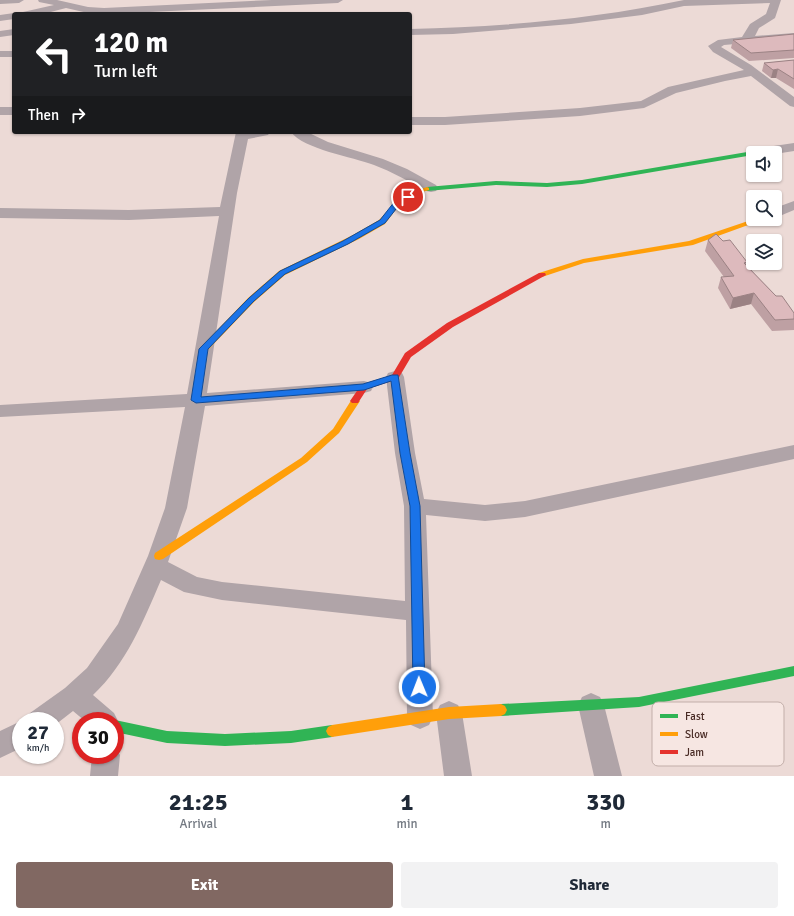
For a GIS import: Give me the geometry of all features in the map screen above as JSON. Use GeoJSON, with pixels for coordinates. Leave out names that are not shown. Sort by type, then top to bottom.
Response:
{"type":"FeatureCollection","features":[{"type":"Feature","properties":{"kind":"street"},"geometry":{"type":"LineString","coordinates":[[0,1],[19,0]]}},
{"type":"Feature","properties":{"kind":"street"},"geometry":{"type":"LineString","coordinates":[[43,0],[88,10],[104,11],[267,6],[338,0]]}},
{"type":"Feature","properties":{"kind":"street"},"geometry":{"type":"LineString","coordinates":[[412,32],[453,31],[571,21],[642,12],[684,3],[770,0]]}},
{"type":"Feature","properties":{"kind":"street"},"geometry":{"type":"LineString","coordinates":[[745,40],[749,37],[754,26],[771,16],[776,0]]}},
{"type":"Feature","properties":{"kind":"street"},"geometry":{"type":"LineString","coordinates":[[37,12],[69,5]]}},
{"type":"Feature","properties":{"kind":"street"},"geometry":{"type":"LineString","coordinates":[[0,18],[12,16]]}},
{"type":"Feature","properties":{"kind":"street"},"geometry":{"type":"LineString","coordinates":[[0,34],[12,32]]}},
{"type":"Feature","properties":{"kind":"street"},"geometry":{"type":"LineString","coordinates":[[794,36],[722,42],[714,46],[717,50],[754,68],[788,92],[794,102]]}},
{"type":"Feature","properties":{"kind":"street"},"geometry":{"type":"LineString","coordinates":[[0,54],[12,54]]}},
{"type":"Feature","properties":{"kind":"street"},"geometry":{"type":"LineString","coordinates":[[412,122],[580,112],[644,104],[672,90],[754,68]]}},
{"type":"Feature","properties":{"kind":"street"},"geometry":{"type":"LineString","coordinates":[[0,111],[12,111]]}},
{"type":"Feature","properties":{"kind":"street"},"geometry":{"type":"LineString","coordinates":[[52,712],[74,696],[96,676],[128,630],[176,508],[196,400],[226,211],[243,134]]}},
{"type":"Feature","properties":{"kind":"street"},"geometry":{"type":"LineString","coordinates":[[301,134],[317,143],[372,160],[407,174],[431,188]]}},
{"type":"Feature","properties":{"kind":"street"},"geometry":{"type":"LineString","coordinates":[[782,150],[792,149]]}},
{"type":"Feature","properties":{"kind":"street"},"geometry":{"type":"LineString","coordinates":[[204,349],[251,300],[282,273],[356,237],[382,222],[398,203],[417,192],[431,188],[496,183],[547,185],[582,182],[746,154]]}},
{"type":"Feature","properties":{"kind":"street"},"geometry":{"type":"LineString","coordinates":[[782,210],[794,205]]}},
{"type":"Feature","properties":{"kind":"street"},"geometry":{"type":"LineString","coordinates":[[0,213],[129,215],[226,211]]}},
{"type":"Feature","properties":{"kind":"street"},"geometry":{"type":"LineString","coordinates":[[420,717],[415,506],[405,453],[395,377],[408,355],[450,325],[539,276],[583,261],[690,243],[746,225]]}},
{"type":"Feature","properties":{"kind":"street"},"geometry":{"type":"LineString","coordinates":[[0,411],[196,400],[364,387],[395,377]]}},
{"type":"Feature","properties":{"kind":"street"},"geometry":{"type":"LineString","coordinates":[[156,561],[254,491],[304,460],[336,431],[364,387]]}},
{"type":"Feature","properties":{"kind":"street"},"geometry":{"type":"LineString","coordinates":[[415,506],[485,513],[525,509],[794,452]]}},
{"type":"Feature","properties":{"kind":"street"},"geometry":{"type":"LineString","coordinates":[[156,561],[192,585],[222,591],[418,612]]}},
{"type":"Feature","properties":{"kind":"street"},"geometry":{"type":"LineString","coordinates":[[124,728],[167,737],[239,739],[291,737],[368,727],[449,713],[639,702],[794,670]]}},
{"type":"Feature","properties":{"kind":"street"},"geometry":{"type":"LineString","coordinates":[[74,696],[94,712]]}},
{"type":"Feature","properties":{"kind":"street"},"geometry":{"type":"LineString","coordinates":[[591,705],[608,776]]}},
{"type":"Feature","properties":{"kind":"street"},"geometry":{"type":"LineString","coordinates":[[449,713],[458,776]]}},
{"type":"Feature","properties":{"kind":"street"},"geometry":{"type":"LineString","coordinates":[[0,746],[12,739]]}},
{"type":"Feature","properties":{"kind":"street"},"geometry":{"type":"LineString","coordinates":[[104,776],[105,764]]}},
{"type":"Feature","properties":{"kind":"building"},"geometry":{"type":"Polygon","coordinates":[[[794,34],[794,50],[751,53],[733,40],[794,34]]]}},
{"type":"Feature","properties":{"kind":"building"},"geometry":{"type":"Polygon","coordinates":[[[794,60],[794,79],[778,69],[773,70],[764,63],[794,60]]]}},
{"type":"Feature","properties":{"kind":"building"},"geometry":{"type":"Polygon","coordinates":[[[716,234],[723,241],[730,240],[746,261],[744,263],[746,265],[746,270],[751,270],[776,296],[782,296],[794,313],[794,319],[775,320],[754,293],[733,298],[721,277],[734,276],[708,240],[716,234]]]}},
{"type":"Feature","properties":{"kind":"traffic: fast"},"geometry":{"type":"LineString","coordinates":[[427,189],[496,183],[547,185],[582,182],[746,154]]}},
{"type":"Feature","properties":{"kind":"traffic: fast"},"geometry":{"type":"LineString","coordinates":[[501,710],[639,702],[794,671]]}},
{"type":"Feature","properties":{"kind":"traffic: fast"},"geometry":{"type":"LineString","coordinates":[[124,728],[167,737],[225,740],[291,737],[332,731]]}},
{"type":"Feature","properties":{"kind":"traffic: slow"},"geometry":{"type":"LineString","coordinates":[[204,349],[251,300],[282,273],[356,237],[382,222],[398,203],[417,192],[427,189]]}},
{"type":"Feature","properties":{"kind":"traffic: slow"},"geometry":{"type":"LineString","coordinates":[[542,275],[583,261],[690,243],[746,224]]}},
{"type":"Feature","properties":{"kind":"traffic: slow"},"geometry":{"type":"LineString","coordinates":[[159,556],[304,460],[336,431],[355,401]]}},
{"type":"Feature","properties":{"kind":"traffic: slow"},"geometry":{"type":"LineString","coordinates":[[332,731],[449,713],[501,710]]}},
{"type":"Feature","properties":{"kind":"traffic: jam"},"geometry":{"type":"LineString","coordinates":[[355,401],[364,387],[395,377],[408,355],[450,325],[542,275]]}},
{"type":"Feature","properties":{"kind":"route"},"geometry":{"type":"LineString","coordinates":[[408,197],[398,203],[382,222],[325,253],[282,273],[251,300],[204,349],[196,400],[364,387],[395,377],[405,453],[415,506],[419,687]]}}]}
